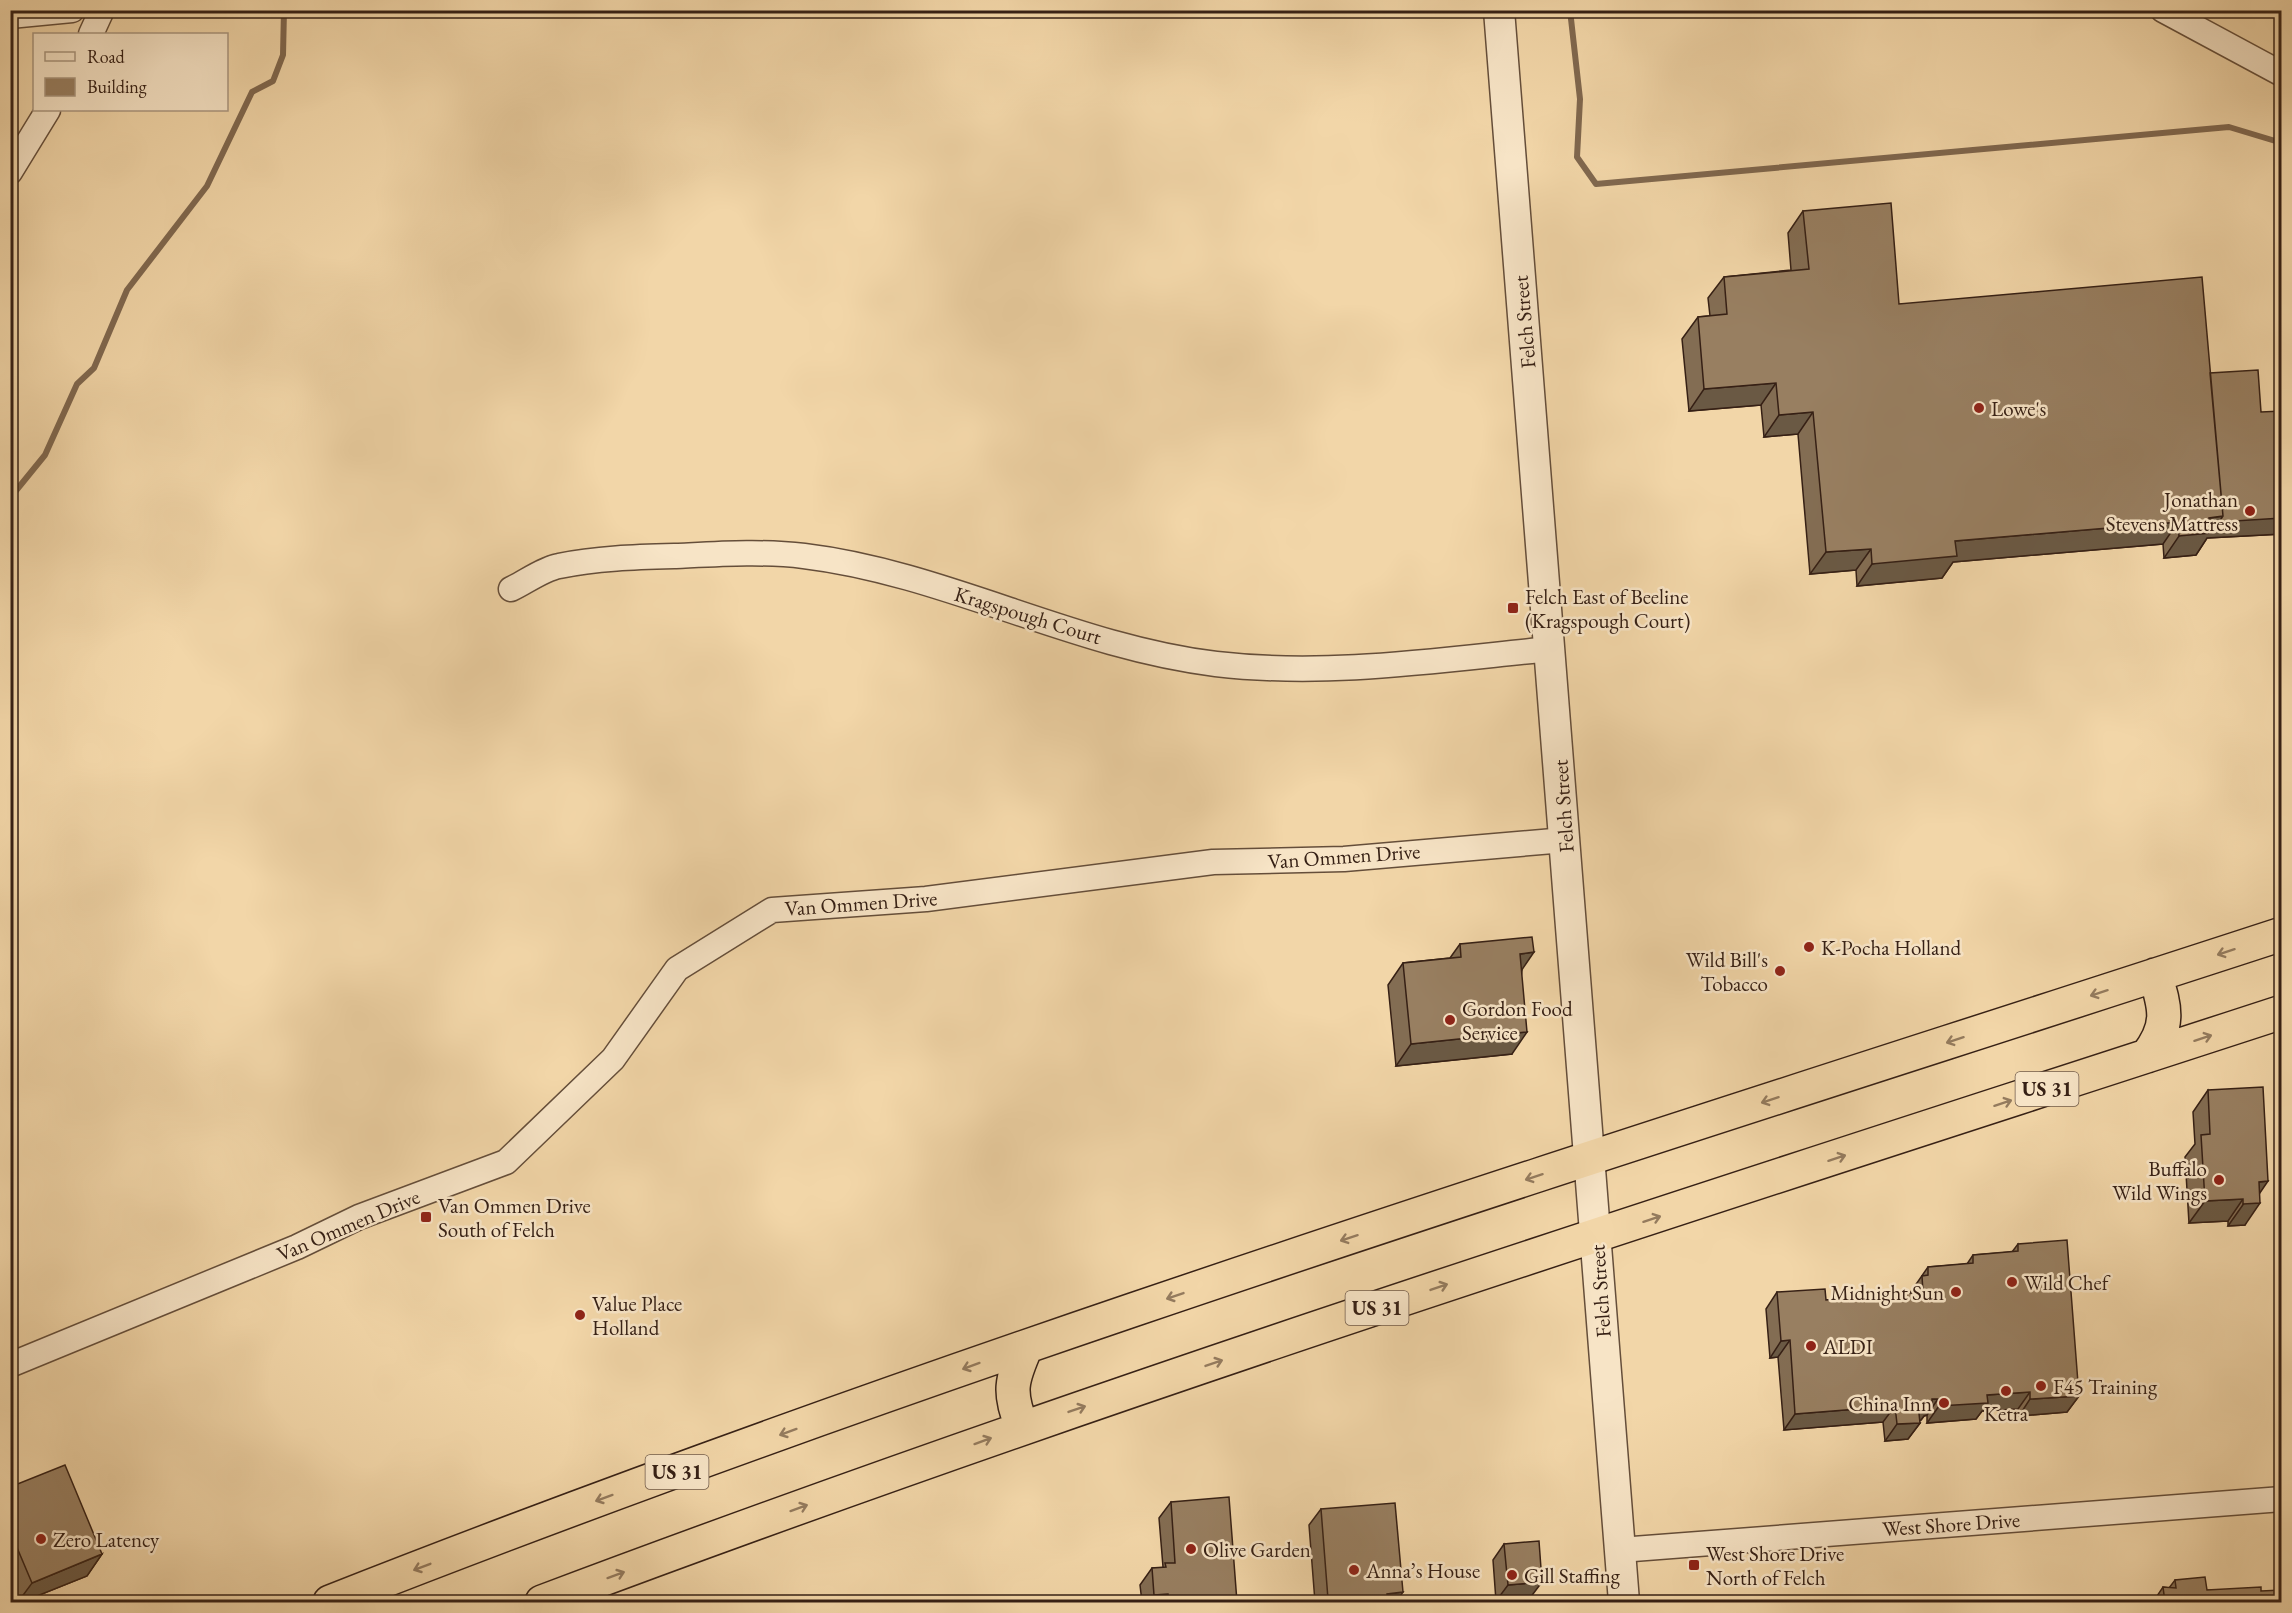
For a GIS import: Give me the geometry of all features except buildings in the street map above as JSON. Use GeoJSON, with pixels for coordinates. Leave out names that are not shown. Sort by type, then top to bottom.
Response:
{"type":"FeatureCollection","features":[{"type":"Feature","properties":{"kind":"highway","name":"US 31"},"geometry":{"type":"LineString","coordinates":[[330,1602],[584,1506],[1026,1347],[1590,1158],[2282,934]]}},
{"type":"Feature","properties":{"kind":"highway"},"geometry":{"type":"LineString","coordinates":[[2148,1056],[2163,1031],[2165,1017],[2155,975]]}},
{"type":"Feature","properties":{"kind":"highway","name":"US 31"},"geometry":{"type":"LineString","coordinates":[[542,1602],[1022,1427],[1596,1236],[2282,1012]]}},
{"type":"Feature","properties":{"kind":"highway"},"geometry":{"type":"LineString","coordinates":[[1022,1427],[1013,1405],[1011,1389],[1014,1374],[1026,1347]]}},
{"type":"Feature","properties":{"kind":"street"},"geometry":{"type":"LineString","coordinates":[[10,16],[72,10]]}},
{"type":"Feature","properties":{"kind":"street"},"geometry":{"type":"LineString","coordinates":[[91,33],[102,10]]}},
{"type":"Feature","properties":{"kind":"street","name":"Felch Street"},"geometry":{"type":"LineString","coordinates":[[1499,10],[1551,649],[1624,1602]]}},
{"type":"Feature","properties":{"kind":"street"},"geometry":{"type":"LineString","coordinates":[[2163,10],[2282,74]]}},
{"type":"Feature","properties":{"kind":"street"},"geometry":{"type":"LineString","coordinates":[[10,172],[47,111]]}},
{"type":"Feature","properties":{"kind":"street","name":"Kragspough Court"},"geometry":{"type":"LineString","coordinates":[[511,589],[557,566],[657,556],[804,556],[929,585],[1067,628],[1163,654],[1215,663],[1277,669],[1363,668],[1551,649]]}},
{"type":"Feature","properties":{"kind":"street","name":"Van Ommen Drive"},"geometry":{"type":"LineString","coordinates":[[10,1365],[297,1247],[359,1216],[506,1162],[613,1059],[677,969],[772,910],[926,899],[1213,862],[1344,859],[1565,840]]}},
{"type":"Feature","properties":{"kind":"street","name":"West Shore Drive"},"geometry":{"type":"LineString","coordinates":[[1620,1550],[2282,1499]]}},
{"type":"Feature","properties":{"kind":"waterway"},"geometry":{"type":"LineString","coordinates":[[10,498],[45,455],[77,384],[94,368],[127,290],[207,186],[252,92],[273,81],[283,55],[284,10]]}},
{"type":"Feature","properties":{"kind":"waterway"},"geometry":{"type":"LineString","coordinates":[[1570,10],[1580,99],[1577,157],[1596,184],[2229,127],[2282,143]]}},
{"type":"Feature","properties":{"kind":"place","name":"Lowe's"},"geometry":{"type":"Point","coordinates":[1979,408]}},
{"type":"Feature","properties":{"kind":"place","name":"Jonathan Stevens Mattress"},"geometry":{"type":"Point","coordinates":[2250,511]}},
{"type":"Feature","properties":{"kind":"place","name":"Felch East of Beeline (Kragspough Court)"},"geometry":{"type":"Point","coordinates":[1513,608]}},
{"type":"Feature","properties":{"kind":"place","name":"K-Pocha Holland"},"geometry":{"type":"Point","coordinates":[1809,947]}},
{"type":"Feature","properties":{"kind":"place","name":"Wild Bill's Tobacco"},"geometry":{"type":"Point","coordinates":[1780,971]}},
{"type":"Feature","properties":{"kind":"place","name":"Gordon Food Service"},"geometry":{"type":"Point","coordinates":[1450,1020]}},
{"type":"Feature","properties":{"kind":"place","name":"Buffalo Wild Wings"},"geometry":{"type":"Point","coordinates":[2219,1180]}},
{"type":"Feature","properties":{"kind":"place","name":"Van Ommen Drive South of Felch"},"geometry":{"type":"Point","coordinates":[426,1217]}},
{"type":"Feature","properties":{"kind":"place","name":"Wild Chef"},"geometry":{"type":"Point","coordinates":[2012,1282]}},
{"type":"Feature","properties":{"kind":"place","name":"Midnight Sun"},"geometry":{"type":"Point","coordinates":[1956,1292]}},
{"type":"Feature","properties":{"kind":"place","name":"Value Place Holland"},"geometry":{"type":"Point","coordinates":[580,1315]}},
{"type":"Feature","properties":{"kind":"place","name":"ALDI"},"geometry":{"type":"Point","coordinates":[1811,1346]}},
{"type":"Feature","properties":{"kind":"place","name":"F45 Training"},"geometry":{"type":"Point","coordinates":[2041,1386]}},
{"type":"Feature","properties":{"kind":"place","name":"Ketra"},"geometry":{"type":"Point","coordinates":[2006,1391]}},
{"type":"Feature","properties":{"kind":"place","name":"China Inn"},"geometry":{"type":"Point","coordinates":[1944,1403]}},
{"type":"Feature","properties":{"kind":"place","name":"Zero Latency"},"geometry":{"type":"Point","coordinates":[41,1539]}},
{"type":"Feature","properties":{"kind":"place","name":"Olive Garden"},"geometry":{"type":"Point","coordinates":[1191,1549]}},
{"type":"Feature","properties":{"kind":"place","name":"West Shore Drive North of Felch"},"geometry":{"type":"Point","coordinates":[1694,1565]}},
{"type":"Feature","properties":{"kind":"place","name":"Anna’s House"},"geometry":{"type":"Point","coordinates":[1354,1570]}},
{"type":"Feature","properties":{"kind":"place","name":"Gill Staffing"},"geometry":{"type":"Point","coordinates":[1512,1575]}}]}
